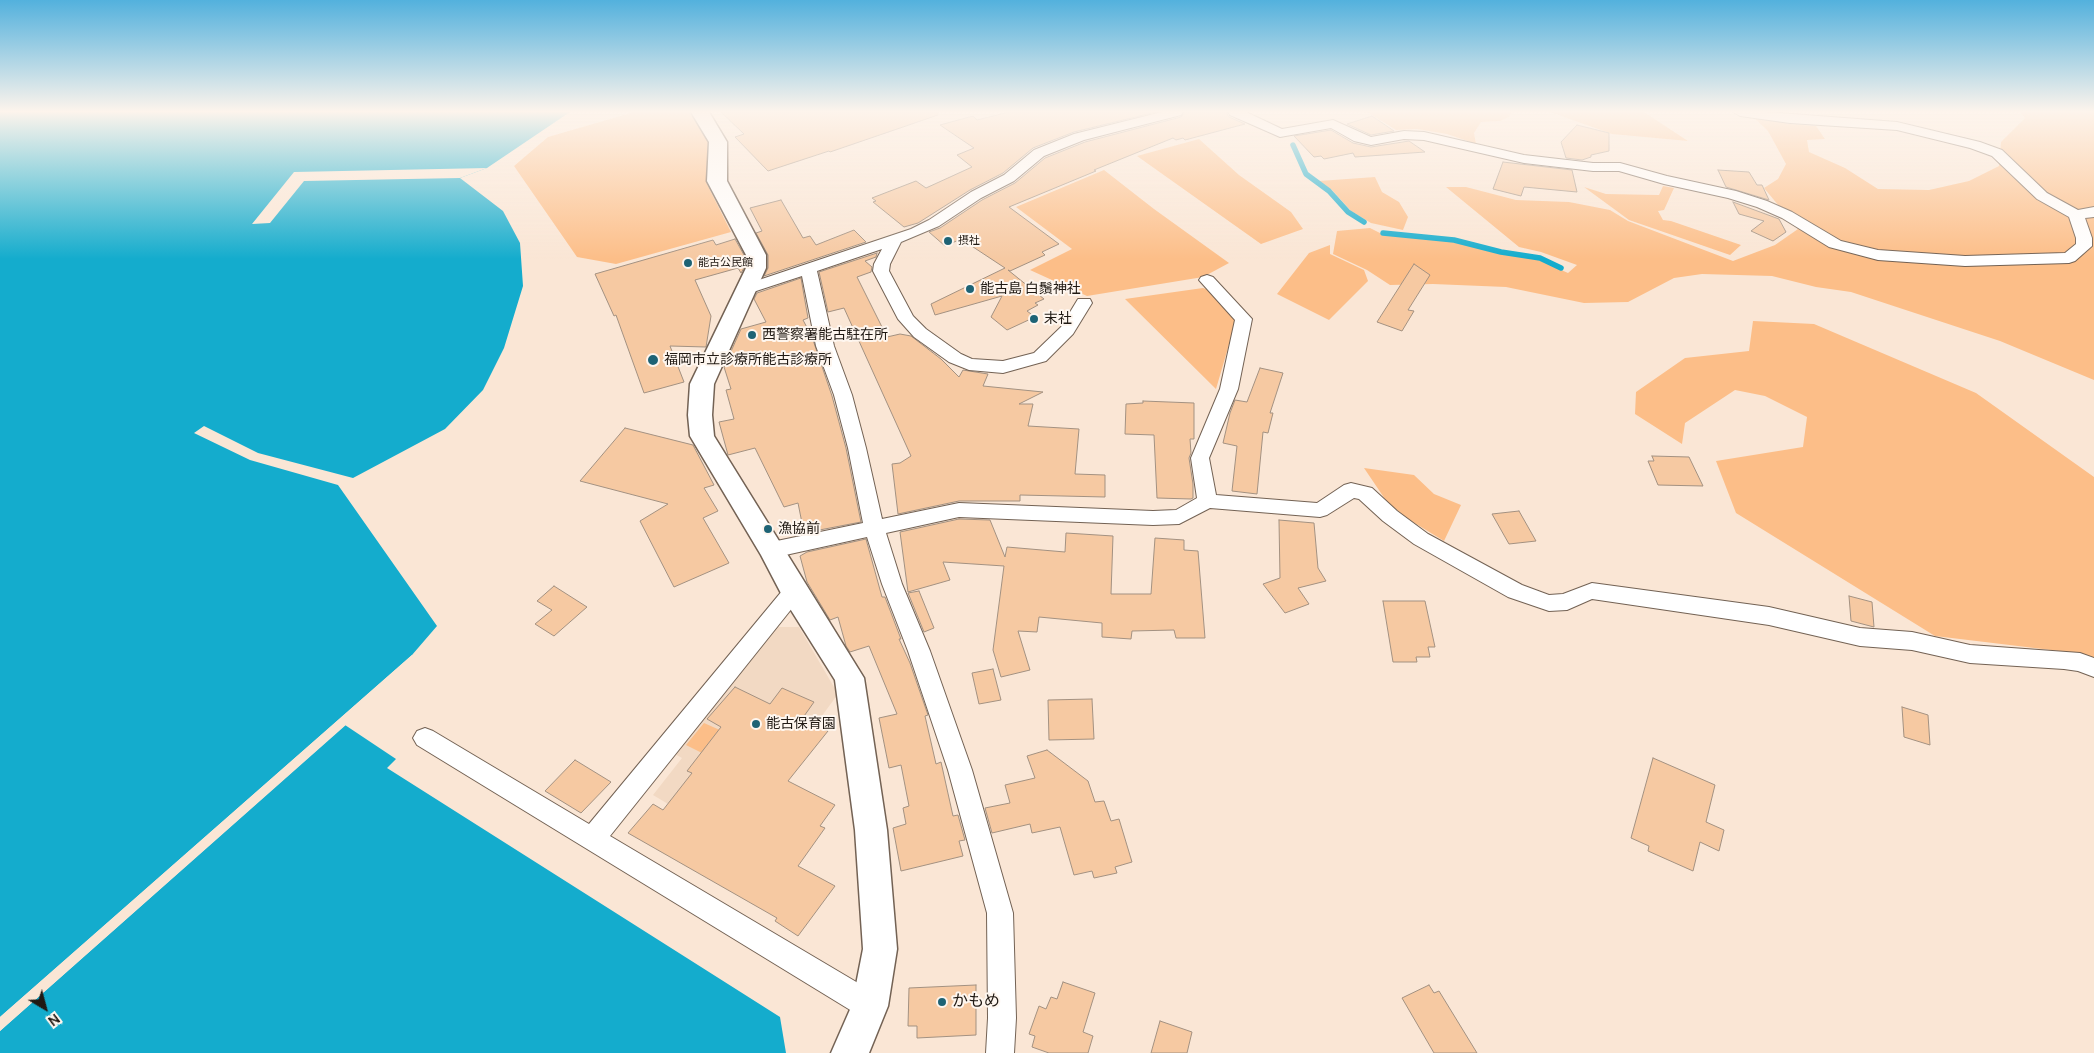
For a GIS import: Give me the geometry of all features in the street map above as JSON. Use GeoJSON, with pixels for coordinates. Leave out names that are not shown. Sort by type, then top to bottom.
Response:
{"type":"FeatureCollection","features":[{"type":"Feature","properties":{"kind":"street"},"geometry":{"type":"LineString","coordinates":[[718,161],[717,181],[756,255],[756,268],[748,289],[702,384],[700,414],[702,436],[772,550],[794,591],[849,678],[871,830],[880,949],[870,1006],[850,1053]]}},
{"type":"Feature","properties":{"kind":"street"},"geometry":{"type":"LineString","coordinates":[[748,289],[809,270],[813,266],[916,232],[934,224],[976,195],[1009,178],[1029,161]]}},
{"type":"Feature","properties":{"kind":"street"},"geometry":{"type":"LineString","coordinates":[[1534,161],[1628,169],[1664,180],[1731,194],[1762,204],[1787,215],[1835,244],[1878,254],[1965,261],[2069,258],[2084,246],[2084,238],[2076,215]]}},
{"type":"Feature","properties":{"kind":"street"},"geometry":{"type":"LineString","coordinates":[[2005,161],[2042,196],[2076,215],[2094,212]]}},
{"type":"Feature","properties":{"kind":"street"},"geometry":{"type":"LineString","coordinates":[[895,238],[882,264],[881,271],[906,319],[916,330],[955,358],[969,364],[1004,368],[1040,357],[1067,330],[1084,303]]}},
{"type":"Feature","properties":{"kind":"street"},"geometry":{"type":"LineString","coordinates":[[809,270],[824,346],[843,395],[857,448],[874,528],[892,584],[920,651],[960,770],[1000,913],[1002,1018],[1000,1053]]}},
{"type":"Feature","properties":{"kind":"street"},"geometry":{"type":"LineString","coordinates":[[1207,280],[1244,319],[1229,389],[1200,458],[1207,501]]}},
{"type":"Feature","properties":{"kind":"street"},"geometry":{"type":"LineString","coordinates":[[772,550],[959,510],[1153,518],[1179,517],[1207,501],[1320,510],[1351,490],[1365,493],[1390,516],[1421,538],[1515,591],[1549,603],[1567,602],[1592,591],[1769,616],[1860,637],[1912,641],[1970,654],[2064,660],[2080,662],[2094,668]]}},
{"type":"Feature","properties":{"kind":"street"},"geometry":{"type":"LineString","coordinates":[[593,838],[794,591]]}},
{"type":"Feature","properties":{"kind":"street"},"geometry":{"type":"LineString","coordinates":[[425,738],[870,1006]]}},
{"type":"Feature","properties":{"kind":"shaded area"},"geometry":{"type":"Polygon","coordinates":[[[520,161],[708,161],[706,182],[731,232],[616,264],[577,257],[514,166],[520,161]]]}},
{"type":"Feature","properties":{"kind":"shaded area"},"geometry":{"type":"Polygon","coordinates":[[[1144,161],[1224,161],[1239,175],[1291,212],[1303,229],[1261,244],[1144,161]]]}},
{"type":"Feature","properties":{"kind":"shaded area"},"geometry":{"type":"Polygon","coordinates":[[[1784,161],[1830,161],[1845,168],[1878,189],[1929,190],[1969,181],[1999,166],[1999,161],[2094,161],[2094,380],[2000,341],[1851,292],[1816,287],[1772,276],[1702,274],[1674,278],[1628,302],[1584,303],[1506,287],[1433,284],[1390,285],[1367,270],[1333,254],[1337,231],[1370,228],[1382,234],[1455,242],[1502,254],[1539,260],[1568,273],[1577,265],[1541,252],[1519,247],[1446,187],[1466,187],[1516,200],[1569,202],[1610,210],[1628,221],[1733,261],[1775,245],[1798,229],[1764,188],[1778,179],[1786,164],[1784,161]]]}},
{"type":"Feature","properties":{"kind":"shaded area"},"geometry":{"type":"Polygon","coordinates":[[[1104,170],[1229,263],[1203,277],[1087,296],[1030,270],[1072,249],[1016,207],[1104,170]]]}},
{"type":"Feature","properties":{"kind":"shaded area"},"geometry":{"type":"Polygon","coordinates":[[[1375,177],[1382,192],[1399,202],[1408,217],[1403,230],[1371,223],[1351,211],[1332,190],[1319,181],[1375,177]]]}},
{"type":"Feature","properties":{"kind":"shaded area"},"geometry":{"type":"Polygon","coordinates":[[[1663,186],[1674,188],[1664,210],[1658,211],[1663,220],[1741,245],[1730,255],[1629,220],[1584,187],[1606,194],[1659,195],[1663,186]]]}},
{"type":"Feature","properties":{"kind":"shaded area"},"geometry":{"type":"Polygon","coordinates":[[[1330,245],[1330,254],[1364,270],[1368,281],[1329,320],[1277,294],[1309,253],[1330,245]]]}},
{"type":"Feature","properties":{"kind":"shaded area"},"geometry":{"type":"Polygon","coordinates":[[[1203,288],[1212,291],[1237,317],[1216,389],[1125,299],[1203,288]]]}},
{"type":"Feature","properties":{"kind":"shaded area"},"geometry":{"type":"Polygon","coordinates":[[[1753,321],[1814,324],[1976,393],[2094,477],[2094,661],[2076,653],[1935,636],[1736,513],[1716,461],[1803,447],[1807,417],[1765,396],[1735,390],[1685,423],[1682,444],[1635,414],[1636,392],[1685,358],[1749,351],[1753,321]]]}},
{"type":"Feature","properties":{"kind":"shaded area"},"geometry":{"type":"Polygon","coordinates":[[[1364,468],[1414,475],[1434,494],[1461,505],[1444,541],[1408,519],[1387,502],[1364,468]]]}},
{"type":"Feature","properties":{"kind":"shaded area","name":"能古保育園"},"geometry":{"type":"Polygon","coordinates":[[[773,627],[799,627],[838,694],[730,841],[653,795],[682,758],[673,753],[773,627]]]}},
{"type":"Feature","properties":{"kind":"shaded area"},"geometry":{"type":"Polygon","coordinates":[[[704,723],[722,731],[704,754],[686,745],[704,723]]]}},
{"type":"Feature","properties":{"kind":"water"},"geometry":{"type":"Polygon","coordinates":[[[0,161],[497,161],[487,168],[460,178],[503,211],[520,243],[523,286],[504,348],[483,390],[445,429],[353,478],[258,453],[204,426],[194,433],[250,460],[338,485],[437,626],[412,655],[0,1017],[0,161]]]}},
{"type":"Feature","properties":{"kind":"water"},"geometry":{"type":"Polygon","coordinates":[[[345,725],[396,759],[387,768],[780,1017],[786,1053],[0,1053],[0,1031],[345,725]]]}},
{"type":"Feature","properties":{"kind":"pier"},"geometry":{"type":"Polygon","coordinates":[[[487,168],[460,178],[304,181],[270,223],[252,224],[294,172],[487,168]]]}},
{"type":"Feature","properties":{"kind":"pier"},"geometry":{"type":"Polygon","coordinates":[[[412,655],[414,656],[0,1019],[0,1017],[412,655]]]}},
{"type":"Feature","properties":{"kind":"pier"},"geometry":{"type":"Polygon","coordinates":[[[343,723],[347,724],[0,1031],[0,1027],[343,723]]]}},
{"type":"Feature","properties":{"kind":"building"},"geometry":{"type":"Polygon","coordinates":[[[758,161],[798,161],[768,171],[758,161]]]}},
{"type":"Feature","properties":{"kind":"building"},"geometry":{"type":"Polygon","coordinates":[[[965,161],[1017,161],[1003,173],[970,190],[918,223],[904,227],[873,202],[876,201],[872,198],[916,181],[926,188],[972,167],[965,161]]]}},
{"type":"Feature","properties":{"kind":"building"},"geometry":{"type":"Polygon","coordinates":[[[1041,161],[1116,161],[1009,207],[1059,244],[1042,252],[1045,255],[1010,271],[1008,270],[1044,299],[1035,303],[1038,305],[1027,311],[1035,317],[1007,330],[991,317],[1002,296],[935,315],[931,304],[1005,268],[961,239],[945,246],[929,232],[940,228],[982,200],[1015,183],[1041,161]]]}},
{"type":"Feature","properties":{"kind":"building"},"geometry":{"type":"Polygon","coordinates":[[[1503,162],[1572,170],[1577,192],[1524,187],[1521,196],[1493,189],[1503,162]]]}},
{"type":"Feature","properties":{"kind":"building"},"geometry":{"type":"Polygon","coordinates":[[[1718,170],[1749,172],[1757,185],[1762,185],[1769,200],[1726,187],[1718,170]]]}},
{"type":"Feature","properties":{"kind":"building"},"geometry":{"type":"Polygon","coordinates":[[[781,200],[803,238],[810,236],[816,245],[854,230],[866,242],[764,276],[768,268],[768,255],[756,233],[762,231],[750,208],[781,200]]]}},
{"type":"Feature","properties":{"kind":"building"},"geometry":{"type":"Polygon","coordinates":[[[1733,202],[1779,219],[1786,232],[1773,241],[1751,231],[1764,221],[1739,214],[1733,202]]]}},
{"type":"Feature","properties":{"kind":"building"},"geometry":{"type":"Polygon","coordinates":[[[735,239],[744,255],[744,268],[741,273],[738,268],[695,280],[711,316],[706,347],[670,346],[684,382],[644,393],[616,315],[614,316],[595,274],[713,240],[716,245],[735,239]]]}},
{"type":"Feature","properties":{"kind":"building"},"geometry":{"type":"Polygon","coordinates":[[[877,253],[876,257],[865,261],[872,267],[871,272],[857,277],[883,329],[879,330],[884,331],[887,337],[900,334],[911,336],[941,359],[959,377],[963,370],[988,374],[983,386],[1043,392],[1019,404],[1033,404],[1028,426],[1079,429],[1075,474],[1105,475],[1105,497],[1020,495],[1020,501],[959,501],[898,514],[892,464],[900,463],[911,456],[844,308],[828,312],[819,272],[877,253]]]}},
{"type":"Feature","properties":{"kind":"building"},"geometry":{"type":"Polygon","coordinates":[[[1414,264],[1430,275],[1408,310],[1414,311],[1402,331],[1377,322],[1414,264]]]}},
{"type":"Feature","properties":{"kind":"building"},"geometry":{"type":"Polygon","coordinates":[[[801,278],[808,318],[803,320],[812,337],[832,396],[846,448],[861,522],[804,533],[798,503],[784,507],[755,448],[728,455],[719,422],[734,419],[726,390],[731,389],[724,367],[741,329],[766,322],[754,299],[757,293],[801,278]]]}},
{"type":"Feature","properties":{"kind":"building"},"geometry":{"type":"Polygon","coordinates":[[[1260,368],[1283,373],[1270,413],[1273,413],[1268,433],[1263,432],[1257,494],[1232,491],[1237,446],[1223,443],[1235,400],[1247,402],[1260,368]]]}},
{"type":"Feature","properties":{"kind":"building"},"geometry":{"type":"Polygon","coordinates":[[[1143,401],[1194,403],[1194,439],[1190,439],[1191,453],[1189,458],[1193,498],[1157,498],[1154,435],[1125,434],[1126,404],[1143,403],[1143,401]]]}},
{"type":"Feature","properties":{"kind":"building"},"geometry":{"type":"Polygon","coordinates":[[[625,428],[693,445],[714,485],[704,488],[718,511],[703,518],[729,563],[674,587],[640,521],[668,504],[580,481],[625,428]]]}},
{"type":"Feature","properties":{"kind":"building"},"geometry":{"type":"Polygon","coordinates":[[[1652,456],[1689,457],[1703,486],[1658,485],[1648,461],[1654,461],[1652,456]]]}},
{"type":"Feature","properties":{"kind":"building"},"geometry":{"type":"Polygon","coordinates":[[[1519,511],[1536,541],[1509,544],[1492,514],[1519,511]]]}},
{"type":"Feature","properties":{"kind":"building"},"geometry":{"type":"Polygon","coordinates":[[[959,519],[990,520],[1005,557],[1007,547],[1065,552],[1066,533],[1113,536],[1111,594],[1151,594],[1155,538],[1184,540],[1184,550],[1198,551],[1205,638],[1176,638],[1174,630],[1132,631],[1131,639],[1102,637],[1102,623],[1039,617],[1037,632],[1018,631],[1030,670],[1001,677],[993,650],[1004,566],[943,562],[950,580],[908,592],[900,532],[959,519]]]}},
{"type":"Feature","properties":{"kind":"building"},"geometry":{"type":"Polygon","coordinates":[[[1279,520],[1314,523],[1318,568],[1326,581],[1298,588],[1309,604],[1285,613],[1263,584],[1280,578],[1279,520]]]}},
{"type":"Feature","properties":{"kind":"building"},"geometry":{"type":"Polygon","coordinates":[[[866,539],[882,597],[885,597],[928,715],[925,716],[936,764],[941,762],[953,816],[958,815],[965,840],[959,841],[963,856],[901,871],[893,828],[906,824],[903,808],[909,806],[901,765],[889,768],[879,718],[897,714],[869,646],[850,652],[846,646],[838,617],[830,620],[807,582],[800,556],[807,552],[866,539]]]}},
{"type":"Feature","properties":{"kind":"building"},"geometry":{"type":"Polygon","coordinates":[[[554,586],[587,607],[554,636],[535,624],[552,610],[537,601],[554,586]]]}},
{"type":"Feature","properties":{"kind":"building"},"geometry":{"type":"Polygon","coordinates":[[[919,591],[934,628],[924,632],[908,593],[919,591]]]}},
{"type":"Feature","properties":{"kind":"building"},"geometry":{"type":"Polygon","coordinates":[[[1849,596],[1872,602],[1874,627],[1851,621],[1849,596]]]}},
{"type":"Feature","properties":{"kind":"building"},"geometry":{"type":"Polygon","coordinates":[[[1383,601],[1425,601],[1435,647],[1428,647],[1430,657],[1416,657],[1417,662],[1393,662],[1383,601]]]}},
{"type":"Feature","properties":{"kind":"building"},"geometry":{"type":"Polygon","coordinates":[[[993,669],[1001,700],[979,704],[972,673],[993,669]]]}},
{"type":"Feature","properties":{"kind":"building"},"geometry":{"type":"Polygon","coordinates":[[[735,687],[770,704],[782,688],[814,702],[802,719],[828,731],[788,781],[835,805],[820,826],[825,828],[798,866],[835,886],[798,936],[775,921],[777,918],[628,833],[653,804],[663,810],[692,773],[687,771],[721,727],[707,719],[735,687]]]}},
{"type":"Feature","properties":{"kind":"building"},"geometry":{"type":"Polygon","coordinates":[[[1092,699],[1094,739],[1049,740],[1048,700],[1092,699]]]}},
{"type":"Feature","properties":{"kind":"building"},"geometry":{"type":"Polygon","coordinates":[[[1902,707],[1928,715],[1930,745],[1904,737],[1902,707]]]}},
{"type":"Feature","properties":{"kind":"building"},"geometry":{"type":"Polygon","coordinates":[[[1047,750],[1088,781],[1095,802],[1104,801],[1111,821],[1119,819],[1132,862],[1115,867],[1117,873],[1094,878],[1092,871],[1074,875],[1060,827],[1032,833],[1030,824],[992,833],[985,808],[1010,803],[1005,785],[1035,778],[1027,756],[1047,750]]]}},
{"type":"Feature","properties":{"kind":"building"},"geometry":{"type":"Polygon","coordinates":[[[1653,758],[1715,785],[1706,822],[1724,830],[1719,851],[1700,842],[1693,871],[1648,851],[1649,846],[1631,838],[1653,758]]]}},
{"type":"Feature","properties":{"kind":"building"},"geometry":{"type":"Polygon","coordinates":[[[575,760],[611,782],[581,813],[545,791],[575,760]]]}},
{"type":"Feature","properties":{"kind":"building"},"geometry":{"type":"Polygon","coordinates":[[[1063,982],[1095,993],[1083,1032],[1093,1036],[1088,1053],[1049,1053],[1032,1047],[1035,1036],[1029,1034],[1039,1006],[1046,1009],[1051,997],[1057,999],[1063,982]]]}},
{"type":"Feature","properties":{"kind":"building","name":"かもめ"},"geometry":{"type":"Polygon","coordinates":[[[976,985],[976,1035],[917,1038],[917,1026],[908,1026],[909,988],[976,985]]]}},
{"type":"Feature","properties":{"kind":"building"},"geometry":{"type":"Polygon","coordinates":[[[1429,985],[1434,993],[1439,991],[1477,1053],[1434,1053],[1402,998],[1429,985]]]}},
{"type":"Feature","properties":{"kind":"building"},"geometry":{"type":"Polygon","coordinates":[[[1160,1021],[1192,1032],[1187,1053],[1151,1053],[1160,1021]]]}},
{"type":"Feature","properties":{"kind":"waterway"},"geometry":{"type":"LineString","coordinates":[[1300,161],[1306,174],[1329,191],[1348,212],[1364,222]]}},
{"type":"Feature","properties":{"kind":"waterway"},"geometry":{"type":"LineString","coordinates":[[1383,233],[1454,240],[1501,252],[1540,258],[1561,268]]}},
{"type":"Feature","properties":{"kind":"place","name":"摂社"},"geometry":{"type":"Point","coordinates":[948,241]}},
{"type":"Feature","properties":{"kind":"place","name":"能古公民館"},"geometry":{"type":"Point","coordinates":[688,263]}},
{"type":"Feature","properties":{"kind":"place","name":"能古島 白鬚神社"},"geometry":{"type":"Point","coordinates":[970,289]}},
{"type":"Feature","properties":{"kind":"place","name":"末社"},"geometry":{"type":"Point","coordinates":[1034,319]}},
{"type":"Feature","properties":{"kind":"place","name":"西警察署能古駐在所"},"geometry":{"type":"Point","coordinates":[752,335]}},
{"type":"Feature","properties":{"kind":"place","name":"福岡市立診療所能古診療所"},"geometry":{"type":"Point","coordinates":[653,360]}},
{"type":"Feature","properties":{"kind":"place","name":"漁協前"},"geometry":{"type":"Point","coordinates":[768,529]}},
{"type":"Feature","properties":{"kind":"place","name":"能古保育園"},"geometry":{"type":"Point","coordinates":[756,724]}},
{"type":"Feature","properties":{"kind":"place","name":"かもめ"},"geometry":{"type":"Point","coordinates":[942,1002]}}]}
